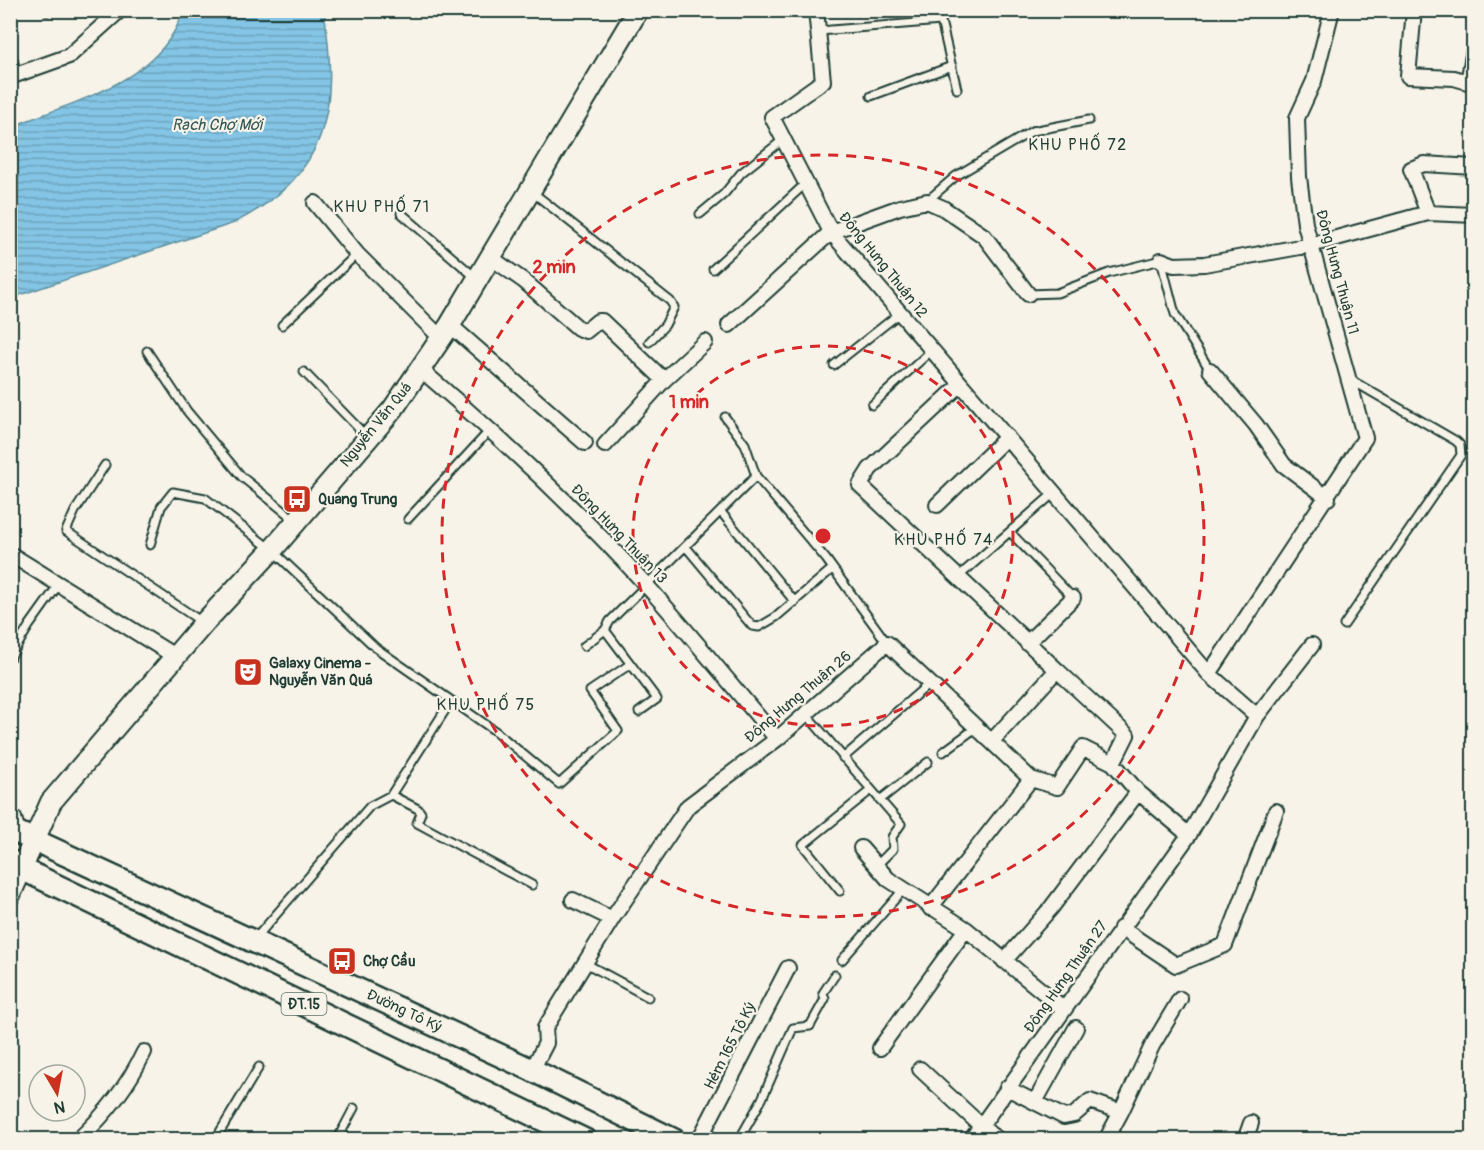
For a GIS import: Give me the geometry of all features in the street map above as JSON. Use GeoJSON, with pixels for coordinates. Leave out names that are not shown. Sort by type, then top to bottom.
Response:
{"type":"FeatureCollection","features":[{"type":"Feature","properties":{"kind":"main road","name":"Nguyễn Văn Quá"},"geometry":{"type":"LineString","coordinates":[[10,895],[14,863],[23,833],[393,409],[446,332],[529,189],[638,10]]}},
{"type":"Feature","properties":{"kind":"main road","name":"Đường Tô Ký"},"geometry":{"type":"LineString","coordinates":[[23,833],[532,1070],[674,1140]]}},
{"type":"Feature","properties":{"kind":"main road","name":"ĐT.15"},"geometry":{"type":"LineString","coordinates":[[14,863],[585,1140]]}},
{"type":"Feature","properties":{"kind":"street"},"geometry":{"type":"LineString","coordinates":[[14,75],[69,56],[120,10]]}},
{"type":"Feature","properties":{"kind":"street","name":"Đông Hưng Thuận 12"},"geometry":{"type":"LineString","coordinates":[[816,10],[823,81],[772,117],[831,232],[1209,674],[1257,716]]}},
{"type":"Feature","properties":{"kind":"street","name":"Đông Hưng Thuận 11"},"geometry":{"type":"LineString","coordinates":[[1209,674],[1328,498],[1365,438],[1305,224],[1299,177],[1297,118],[1314,81],[1332,10]]}},
{"type":"Feature","properties":{"kind":"street"},"geometry":{"type":"LineString","coordinates":[[1414,10],[1408,76],[1454,78],[1470,83],[1473,50]]}},
{"type":"Feature","properties":{"kind":"street"},"geometry":{"type":"LineString","coordinates":[[1428,213],[1412,169],[1424,164],[1473,167]]}},
{"type":"Feature","properties":{"kind":"street"},"geometry":{"type":"LineString","coordinates":[[729,325],[831,232],[900,207],[927,201],[943,208],[984,236],[1028,294]]}},
{"type":"Feature","properties":{"kind":"street"},"geometry":{"type":"LineString","coordinates":[[315,203],[357,254],[446,332],[585,443]]}},
{"type":"Feature","properties":{"kind":"street"},"geometry":{"type":"LineString","coordinates":[[1161,260],[1174,265],[1204,264],[1311,245],[1428,213],[1473,215]]}},
{"type":"Feature","properties":{"kind":"street"},"geometry":{"type":"LineString","coordinates":[[490,257],[524,281],[578,328],[586,331],[598,321],[602,321],[664,380]]}},
{"type":"Feature","properties":{"kind":"street"},"geometry":{"type":"LineString","coordinates":[[604,445],[664,380],[705,342]]}},
{"type":"Feature","properties":{"kind":"street","name":"Đông Hưng Thuận 13"},"geometry":{"type":"LineString","coordinates":[[420,369],[491,429],[648,586],[777,739]]}},
{"type":"Feature","properties":{"kind":"street"},"geometry":{"type":"LineString","coordinates":[[1209,370],[1256,425],[1284,465],[1328,498]]}},
{"type":"Feature","properties":{"kind":"street"},"geometry":{"type":"LineString","coordinates":[[961,384],[925,416],[860,482],[863,489],[956,578],[1126,735],[1113,764]]}},
{"type":"Feature","properties":{"kind":"street"},"geometry":{"type":"LineString","coordinates":[[937,505],[1007,437]]}},
{"type":"Feature","properties":{"kind":"street"},"geometry":{"type":"LineString","coordinates":[[10,554],[176,657]]}},
{"type":"Feature","properties":{"kind":"street"},"geometry":{"type":"LineString","coordinates":[[1027,643],[1073,598]]}},
{"type":"Feature","properties":{"kind":"street"},"geometry":{"type":"LineString","coordinates":[[887,644],[1031,779],[1057,787],[1083,748],[1113,764],[1138,792],[1189,835]]}},
{"type":"Feature","properties":{"kind":"street","name":"Đông Hưng Thuận 26"},"geometry":{"type":"LineString","coordinates":[[532,1070],[546,1043],[545,1028],[612,919],[688,806],[777,739],[887,644]]}},
{"type":"Feature","properties":{"kind":"street","name":"Đông Hưng Thuận 27"},"geometry":{"type":"LineString","coordinates":[[971,1140],[1189,835],[1257,716],[1312,645]]}},
{"type":"Feature","properties":{"kind":"street"},"geometry":{"type":"LineString","coordinates":[[992,741],[1057,670]]}},
{"type":"Feature","properties":{"kind":"street"},"geometry":{"type":"LineString","coordinates":[[930,908],[1031,779]]}},
{"type":"Feature","properties":{"kind":"street"},"geometry":{"type":"LineString","coordinates":[[1005,961],[1051,908],[1138,792]]}},
{"type":"Feature","properties":{"kind":"street"},"geometry":{"type":"LineString","coordinates":[[1121,928],[1176,965],[1225,945],[1276,811]]}},
{"type":"Feature","properties":{"kind":"street"},"geometry":{"type":"LineString","coordinates":[[861,848],[888,879],[966,929],[1064,1008]]}},
{"type":"Feature","properties":{"kind":"street"},"geometry":{"type":"LineString","coordinates":[[573,900],[612,919]]}},
{"type":"Feature","properties":{"kind":"street"},"geometry":{"type":"LineString","coordinates":[[880,1048],[966,929]]}},
{"type":"Feature","properties":{"kind":"street","name":"Hẻm 165 Tô Ký"},"geometry":{"type":"LineString","coordinates":[[699,1140],[788,968]]}},
{"type":"Feature","properties":{"kind":"street"},"geometry":{"type":"LineString","coordinates":[[1106,1140],[1152,1046],[1180,999]]}},
{"type":"Feature","properties":{"kind":"street"},"geometry":{"type":"LineString","coordinates":[[1035,1102],[1076,1028]]}},
{"type":"Feature","properties":{"kind":"street"},"geometry":{"type":"LineString","coordinates":[[78,1140],[93,1126],[130,1082],[144,1052]]}},
{"type":"Feature","properties":{"kind":"street"},"geometry":{"type":"LineString","coordinates":[[920,1069],[999,1140]]}},
{"type":"Feature","properties":{"kind":"street"},"geometry":{"type":"LineString","coordinates":[[1007,1088],[1064,1117],[1074,1115],[1090,1101],[1120,1112]]}},
{"type":"Feature","properties":{"kind":"street"},"geometry":{"type":"LineString","coordinates":[[1245,1140],[1251,1123]]}},
{"type":"Feature","properties":{"kind":"street"},"geometry":{"type":"LineString","coordinates":[[10,1136],[16,1140]]}},
{"type":"Feature","properties":{"kind":"lane"},"geometry":{"type":"LineString","coordinates":[[819,31],[940,21],[957,89]]}},
{"type":"Feature","properties":{"kind":"lane"},"geometry":{"type":"LineString","coordinates":[[10,50],[14,75]]}},
{"type":"Feature","properties":{"kind":"lane"},"geometry":{"type":"LineString","coordinates":[[871,96],[952,66]]}},
{"type":"Feature","properties":{"kind":"lane"},"geometry":{"type":"LineString","coordinates":[[927,201],[956,176],[1032,131],[1089,120]]}},
{"type":"Feature","properties":{"kind":"lane"},"geometry":{"type":"LineString","coordinates":[[700,214],[724,194],[741,173],[784,139]]}},
{"type":"Feature","properties":{"kind":"lane"},"geometry":{"type":"LineString","coordinates":[[713,269],[806,183]]}},
{"type":"Feature","properties":{"kind":"lane"},"geometry":{"type":"LineString","coordinates":[[529,189],[670,301],[674,307],[672,314],[649,342]]}},
{"type":"Feature","properties":{"kind":"lane"},"geometry":{"type":"LineString","coordinates":[[401,213],[477,278]]}},
{"type":"Feature","properties":{"kind":"lane"},"geometry":{"type":"LineString","coordinates":[[282,325],[357,254]]}},
{"type":"Feature","properties":{"kind":"lane"},"geometry":{"type":"LineString","coordinates":[[1028,294],[1057,293],[1109,273],[1161,260],[1175,314],[1209,370]]}},
{"type":"Feature","properties":{"kind":"lane"},"geometry":{"type":"LineString","coordinates":[[834,365],[900,313]]}},
{"type":"Feature","properties":{"kind":"lane"},"geometry":{"type":"LineString","coordinates":[[872,405],[932,350]]}},
{"type":"Feature","properties":{"kind":"lane"},"geometry":{"type":"LineString","coordinates":[[147,351],[187,411],[242,477],[295,519]]}},
{"type":"Feature","properties":{"kind":"lane"},"geometry":{"type":"LineString","coordinates":[[304,372],[367,438]]}},
{"type":"Feature","properties":{"kind":"lane"},"geometry":{"type":"LineString","coordinates":[[1344,625],[1461,455],[1460,445],[1456,441],[1349,379]]}},
{"type":"Feature","properties":{"kind":"lane"},"geometry":{"type":"LineString","coordinates":[[725,417],[745,444],[756,476],[832,569],[887,644]]}},
{"type":"Feature","properties":{"kind":"lane"},"geometry":{"type":"LineString","coordinates":[[408,519],[491,429]]}},
{"type":"Feature","properties":{"kind":"lane"},"geometry":{"type":"LineString","coordinates":[[105,465],[75,511],[66,531],[204,623]]}},
{"type":"Feature","properties":{"kind":"lane"},"geometry":{"type":"LineString","coordinates":[[584,646],[604,630],[610,621],[648,586],[756,476]]}},
{"type":"Feature","properties":{"kind":"lane"},"geometry":{"type":"LineString","coordinates":[[150,544],[161,507],[173,492],[205,498],[272,550],[376,648],[495,731],[559,784],[618,730],[590,691],[629,665]]}},
{"type":"Feature","properties":{"kind":"lane"},"geometry":{"type":"LineString","coordinates":[[956,578],[1054,493]]}},
{"type":"Feature","properties":{"kind":"lane"},"geometry":{"type":"LineString","coordinates":[[721,512],[795,602]]}},
{"type":"Feature","properties":{"kind":"lane"},"geometry":{"type":"LineString","coordinates":[[1010,531],[1073,598]]}},
{"type":"Feature","properties":{"kind":"lane"},"geometry":{"type":"LineString","coordinates":[[686,547],[752,626],[765,626],[832,569]]}},
{"type":"Feature","properties":{"kind":"lane"},"geometry":{"type":"LineString","coordinates":[[10,658],[29,626],[59,584]]}},
{"type":"Feature","properties":{"kind":"lane"},"geometry":{"type":"LineString","coordinates":[[604,630],[657,699],[639,712]]}},
{"type":"Feature","properties":{"kind":"lane"},"geometry":{"type":"LineString","coordinates":[[843,758],[930,683]]}},
{"type":"Feature","properties":{"kind":"lane"},"geometry":{"type":"LineString","coordinates":[[253,941],[370,806],[391,795],[451,701]]}},
{"type":"Feature","properties":{"kind":"lane"},"geometry":{"type":"LineString","coordinates":[[806,714],[901,824],[892,837],[893,849],[876,866]]}},
{"type":"Feature","properties":{"kind":"lane"},"geometry":{"type":"LineString","coordinates":[[943,752],[977,727]]}},
{"type":"Feature","properties":{"kind":"lane"},"geometry":{"type":"LineString","coordinates":[[880,800],[928,762]]}},
{"type":"Feature","properties":{"kind":"lane"},"geometry":{"type":"LineString","coordinates":[[840,891],[803,845],[871,790]]}},
{"type":"Feature","properties":{"kind":"lane"},"geometry":{"type":"LineString","coordinates":[[391,795],[418,809],[421,813],[417,823],[532,885]]}},
{"type":"Feature","properties":{"kind":"lane"},"geometry":{"type":"LineString","coordinates":[[10,813],[17,816],[23,833]]}},
{"type":"Feature","properties":{"kind":"lane"},"geometry":{"type":"LineString","coordinates":[[842,960],[903,890]]}},
{"type":"Feature","properties":{"kind":"lane"},"geometry":{"type":"LineString","coordinates":[[585,963],[648,998]]}},
{"type":"Feature","properties":{"kind":"lane"},"geometry":{"type":"LineString","coordinates":[[739,1140],[762,1099],[793,1028],[810,1026],[825,999],[823,993],[835,975]]}},
{"type":"Feature","properties":{"kind":"lane"},"geometry":{"type":"LineString","coordinates":[[215,1140],[259,1066]]}},
{"type":"Feature","properties":{"kind":"lane"},"geometry":{"type":"LineString","coordinates":[[337,1140],[354,1108]]}},
{"type":"Feature","properties":{"kind":"water","name":"Rạch Chợ Mới"},"geometry":{"type":"Polygon","coordinates":[[[183,11],[324,11],[330,79],[327,109],[320,136],[308,160],[290,183],[266,204],[234,223],[11,298],[11,127],[86,98],[135,72],[156,56],[172,35],[183,11]]]}},
{"type":"Feature","properties":{"kind":"place","name":"Quang Trung"},"geometry":{"type":"Point","coordinates":[297,499]}},
{"type":"Feature","properties":{"kind":"place","name":"Galaxy Cinema - Nguyễn Văn Quá"},"geometry":{"type":"Point","coordinates":[248,672]}},
{"type":"Feature","properties":{"kind":"place","name":"Chợ Cầu"},"geometry":{"type":"Point","coordinates":[342,961]}},
{"type":"Feature","properties":{"kind":"district","name":"KHU PHỐ 72"},"geometry":{"type":"Point","coordinates":[1078,145]}},
{"type":"Feature","properties":{"kind":"district","name":"KHU PHỐ 71"},"geometry":{"type":"Point","coordinates":[382,207]}},
{"type":"Feature","properties":{"kind":"district","name":"KHU PHỐ 74"},"geometry":{"type":"Point","coordinates":[944,540]}},
{"type":"Feature","properties":{"kind":"district","name":"KHU PHỐ 75"},"geometry":{"type":"Point","coordinates":[486,705]}}]}
